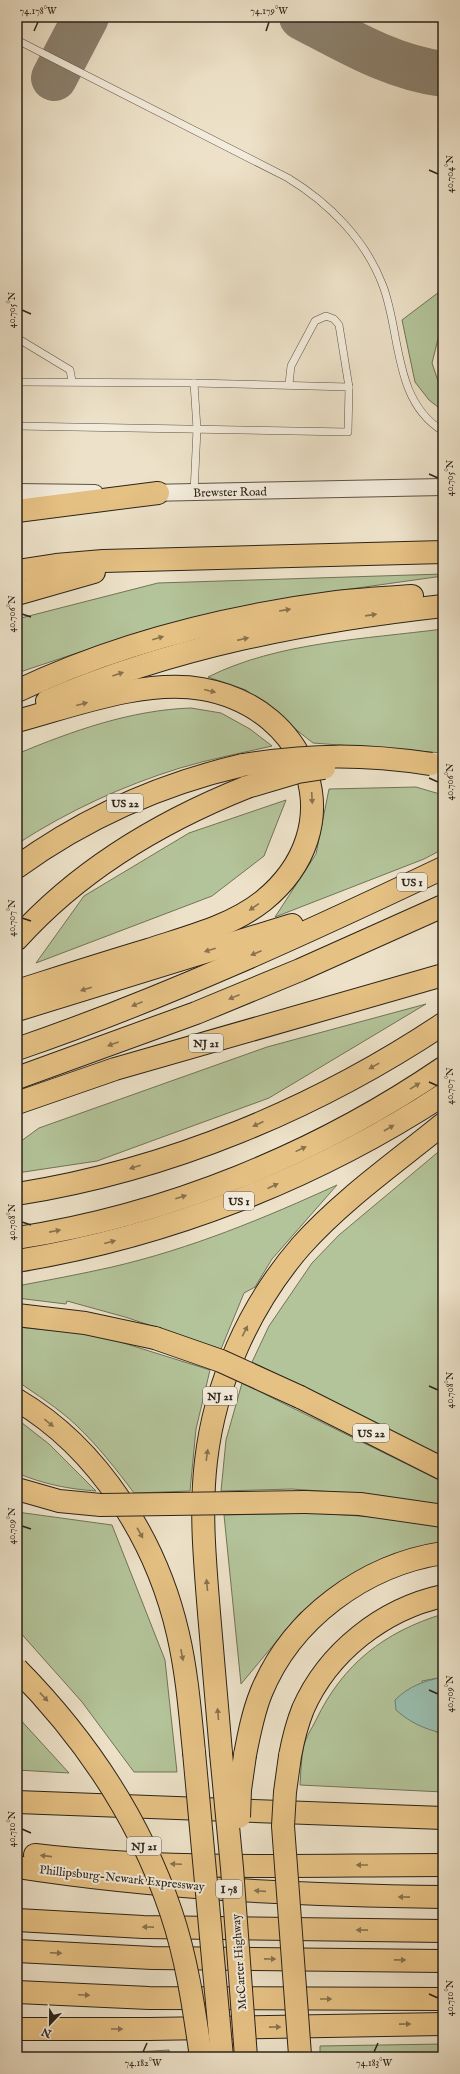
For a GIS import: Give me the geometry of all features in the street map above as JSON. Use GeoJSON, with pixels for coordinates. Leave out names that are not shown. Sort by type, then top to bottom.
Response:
{"type":"FeatureCollection","features":[{"type":"Feature","properties":{"kind":"highway"},"geometry":{"type":"LineString","coordinates":[[17,511],[158,493]]}},
{"type":"Feature","properties":{"kind":"highway"},"geometry":{"type":"LineString","coordinates":[[17,571],[88,562],[198,557],[443,552]]}},
{"type":"Feature","properties":{"kind":"highway"},"geometry":{"type":"LineString","coordinates":[[17,594],[106,569],[198,557]]}},
{"type":"Feature","properties":{"kind":"highway"},"geometry":{"type":"LineString","coordinates":[[17,691],[125,648],[223,622],[337,602],[443,593]]}},
{"type":"Feature","properties":{"kind":"highway"},"geometry":{"type":"LineString","coordinates":[[17,714],[96,681],[216,645],[336,620],[443,606]]}},
{"type":"Feature","properties":{"kind":"highway"},"geometry":{"type":"LineString","coordinates":[[17,721],[98,699],[147,690],[175,688],[214,692],[239,702],[261,714],[287,738],[301,756],[305,766],[311,786],[312,803],[308,833],[295,865],[272,892],[252,909],[229,922],[210,930],[17,991]]}},
{"type":"Feature","properties":{"kind":"highway","name":"US 22"},"geometry":{"type":"LineString","coordinates":[[17,866],[56,840],[118,806],[171,785],[243,765],[297,757],[333,755],[372,756],[437,765]]}},
{"type":"Feature","properties":{"kind":"highway"},"geometry":{"type":"LineString","coordinates":[[17,939],[48,909],[82,880],[140,839],[201,806],[247,787],[316,769],[381,762],[437,765]]}},
{"type":"Feature","properties":{"kind":"highway","name":"US 1"},"geometry":{"type":"LineString","coordinates":[[17,1049],[152,998],[280,943],[443,868]]}},
{"type":"Feature","properties":{"kind":"highway"},"geometry":{"type":"LineString","coordinates":[[17,1010],[381,897]]}},
{"type":"Feature","properties":{"kind":"highway"},"geometry":{"type":"LineString","coordinates":[[17,1078],[171,1023],[322,961],[443,906]]}},
{"type":"Feature","properties":{"kind":"highway","name":"NJ 21"},"geometry":{"type":"LineString","coordinates":[[17,1103],[115,1070],[297,1016],[372,990],[443,962]]}},
{"type":"Feature","properties":{"kind":"highway"},"geometry":{"type":"LineString","coordinates":[[297,1016],[443,975]]}},
{"type":"Feature","properties":{"kind":"highway"},"geometry":{"type":"LineString","coordinates":[[17,1194],[64,1186],[129,1169],[187,1151],[245,1129],[330,1090],[410,1045],[443,1024]]}},
{"type":"Feature","properties":{"kind":"highway"},"geometry":{"type":"LineString","coordinates":[[17,1238],[87,1224],[146,1208],[235,1178],[292,1153],[348,1125],[402,1094],[443,1068]]}},
{"type":"Feature","properties":{"kind":"highway"},"geometry":{"type":"LineString","coordinates":[[17,1118],[64,1092],[115,1070]]}},
{"type":"Feature","properties":{"kind":"highway","name":"US 1"},"geometry":{"type":"LineString","coordinates":[[17,1260],[92,1246],[153,1230],[243,1199],[330,1160],[386,1130],[443,1095]]}},
{"type":"Feature","properties":{"kind":"highway","name":"NJ 21"},"geometry":{"type":"LineString","coordinates":[[232,1868],[205,1560],[203,1516],[205,1476],[210,1436],[224,1383],[238,1346],[255,1313],[272,1285],[300,1248],[346,1203],[443,1124]]}},
{"type":"Feature","properties":{"kind":"highway","name":"US 22"},"geometry":{"type":"LineString","coordinates":[[17,1315],[85,1323],[156,1338],[221,1360],[300,1397],[443,1469]]}},
{"type":"Feature","properties":{"kind":"highway"},"geometry":{"type":"LineString","coordinates":[[17,1400],[48,1422],[88,1460],[118,1498],[140,1533],[161,1578],[178,1634],[186,1675],[222,2057]]}},
{"type":"Feature","properties":{"kind":"highway"},"geometry":{"type":"LineString","coordinates":[[17,1489],[45,1498],[88,1505],[305,1502],[360,1504],[443,1516]]}},
{"type":"Feature","properties":{"kind":"highway"},"geometry":{"type":"LineString","coordinates":[[232,1868],[239,1845],[240,1790],[245,1755],[255,1711],[268,1678],[286,1647],[307,1623],[332,1601],[376,1574],[416,1559],[443,1554]]}},
{"type":"Feature","properties":{"kind":"highway"},"geometry":{"type":"LineString","coordinates":[[300,2057],[283,1826],[285,1792],[290,1756],[303,1709],[317,1683],[335,1659],[358,1637],[388,1616],[403,1608],[443,1596]]}},
{"type":"Feature","properties":{"kind":"highway","name":"NJ 21"},"geometry":{"type":"LineString","coordinates":[[17,1669],[49,1703],[88,1751],[121,1802],[149,1856],[172,1913],[180,1943],[193,2003],[201,2057]]}},
{"type":"Feature","properties":{"kind":"highway"},"geometry":{"type":"LineString","coordinates":[[17,1797],[85,1805]]}},
{"type":"Feature","properties":{"kind":"highway"},"geometry":{"type":"LineString","coordinates":[[17,1802],[443,1818]]}},
{"type":"Feature","properties":{"kind":"highway"},"geometry":{"type":"LineString","coordinates":[[17,1852],[110,1862],[443,1865]]}},
{"type":"Feature","properties":{"kind":"highway","name":"Phillipsburg-Newark Expressway"},"geometry":{"type":"LineString","coordinates":[[17,1867],[119,1880],[202,1887],[328,1895],[443,1898]]}},
{"type":"Feature","properties":{"kind":"highway","name":"McCarter Highway"},"geometry":{"type":"LineString","coordinates":[[232,1868],[246,2057]]}},
{"type":"Feature","properties":{"kind":"highway"},"geometry":{"type":"LineString","coordinates":[[17,1914],[52,1922]]}},
{"type":"Feature","properties":{"kind":"highway"},"geometry":{"type":"LineString","coordinates":[[17,1920],[143,1927],[443,1931]]}},
{"type":"Feature","properties":{"kind":"highway"},"geometry":{"type":"LineString","coordinates":[[17,1951],[152,1958],[443,1961]]}},
{"type":"Feature","properties":{"kind":"highway"},"geometry":{"type":"LineString","coordinates":[[17,1992],[165,1998],[443,1999]]}},
{"type":"Feature","properties":{"kind":"highway"},"geometry":{"type":"LineString","coordinates":[[17,2029],[149,2029],[443,2024]]}},
{"type":"Feature","properties":{"kind":"street","name":"Brewster Road"},"geometry":{"type":"LineString","coordinates":[[17,492],[194,493],[443,487]]}},
{"type":"Feature","properties":{"kind":"lane"},"geometry":{"type":"LineString","coordinates":[[17,40],[288,178],[327,206],[358,242],[374,265],[388,300],[408,387],[421,412],[443,431]]}},
{"type":"Feature","properties":{"kind":"lane"},"geometry":{"type":"LineString","coordinates":[[17,426],[348,432],[349,387],[339,325],[334,319],[326,316],[315,321],[292,366],[289,384]]}},
{"type":"Feature","properties":{"kind":"lane"},"geometry":{"type":"LineString","coordinates":[[17,341],[22,341],[70,370],[72,381]]}},
{"type":"Feature","properties":{"kind":"lane"},"geometry":{"type":"LineString","coordinates":[[17,382],[72,381],[289,384],[349,387]]}},
{"type":"Feature","properties":{"kind":"lane"},"geometry":{"type":"LineString","coordinates":[[194,383],[197,429],[194,493]]}},
{"type":"Feature","properties":{"kind":"shaded area"},"geometry":{"type":"Polygon","coordinates":[[[443,289],[443,326],[441,327],[432,363],[443,396],[443,411],[429,400],[415,382],[402,320],[443,289]]]}},
{"type":"Feature","properties":{"kind":"shaded area"},"geometry":{"type":"Polygon","coordinates":[[[443,574],[443,576],[343,590],[146,630],[17,673],[17,619],[158,583],[443,574]]]}},
{"type":"Feature","properties":{"kind":"shaded area"},"geometry":{"type":"Polygon","coordinates":[[[443,629],[443,753],[313,743],[246,690],[208,677],[235,665],[263,656],[293,649],[353,639],[443,629]]]}},
{"type":"Feature","properties":{"kind":"shaded area"},"geometry":{"type":"Polygon","coordinates":[[[191,708],[221,713],[250,729],[272,746],[191,765],[158,775],[116,791],[76,810],[17,844],[17,754],[59,737],[124,717],[191,708]]]}},
{"type":"Feature","properties":{"kind":"shaded area"},"geometry":{"type":"Polygon","coordinates":[[[416,787],[443,795],[443,849],[424,859],[275,917],[316,854],[329,789],[416,787]]]}},
{"type":"Feature","properties":{"kind":"shaded area"},"geometry":{"type":"Polygon","coordinates":[[[286,800],[264,856],[212,896],[36,963],[84,896],[189,833],[286,800]]]}},
{"type":"Feature","properties":{"kind":"shaded area"},"geometry":{"type":"Polygon","coordinates":[[[426,1004],[269,1098],[97,1161],[17,1173],[17,1144],[39,1128],[267,1047],[426,1004]]]}},
{"type":"Feature","properties":{"kind":"shaded area"},"geometry":{"type":"Polygon","coordinates":[[[443,1148],[443,1457],[252,1362],[269,1326],[312,1263],[339,1235],[443,1148]]]}},
{"type":"Feature","properties":{"kind":"shaded area"},"geometry":{"type":"Polygon","coordinates":[[[337,1185],[272,1259],[255,1287],[244,1293],[221,1349],[125,1317],[67,1301],[66,1304],[17,1298],[17,1286],[112,1267],[170,1251],[255,1221],[337,1185]]]}},
{"type":"Feature","properties":{"kind":"shaded area"},"geometry":{"type":"Polygon","coordinates":[[[17,1327],[98,1335],[210,1370],[196,1429],[190,1491],[134,1493],[92,1441],[76,1425],[55,1407],[17,1381],[17,1327]]]}},
{"type":"Feature","properties":{"kind":"shaded area"},"geometry":{"type":"Polygon","coordinates":[[[242,1383],[443,1482],[443,1508],[363,1494],[292,1489],[221,1491],[226,1440],[242,1383]]]}},
{"type":"Feature","properties":{"kind":"shaded area"},"geometry":{"type":"Polygon","coordinates":[[[17,1419],[49,1444],[96,1491],[56,1485],[17,1473],[17,1419]]]}},
{"type":"Feature","properties":{"kind":"shaded area"},"geometry":{"type":"Polygon","coordinates":[[[17,1512],[112,1525],[165,1660],[177,1772],[134,1772],[82,1702],[18,1630],[17,1512]]]}},
{"type":"Feature","properties":{"kind":"shaded area"},"geometry":{"type":"Polygon","coordinates":[[[315,1513],[374,1517],[443,1527],[443,1545],[382,1560],[300,1613],[241,1684],[224,1515],[315,1513]]]}},
{"type":"Feature","properties":{"kind":"shaded area"},"geometry":{"type":"Polygon","coordinates":[[[443,1614],[443,1677],[422,1681],[436,1732],[443,1733],[443,1792],[300,1785],[302,1755],[305,1742],[327,1700],[339,1682],[352,1667],[384,1641],[402,1630],[443,1614]]]}},
{"type":"Feature","properties":{"kind":"shaded area"},"geometry":{"type":"Polygon","coordinates":[[[443,1677],[443,1733],[418,1725],[396,1710],[395,1700],[400,1695],[423,1682],[443,1677]]]}},
{"type":"Feature","properties":{"kind":"shaded area"},"geometry":{"type":"Polygon","coordinates":[[[17,1716],[69,1773],[17,1770],[17,1716]]]}},
{"type":"Feature","properties":{"kind":"shaded area"},"geometry":{"type":"Polygon","coordinates":[[[443,2044],[443,2057],[320,2057],[320,2046],[443,2044]]]}},
{"type":"Feature","properties":{"kind":"shaded area"},"geometry":{"type":"Polygon","coordinates":[[[169,2050],[170,2057],[55,2057],[169,2050]]]}},
{"type":"Feature","properties":{"kind":"taxiway"},"geometry":{"type":"LineString","coordinates":[[54,78],[86,17]]}},
{"type":"Feature","properties":{"kind":"taxiway"},"geometry":{"type":"LineString","coordinates":[[302,17],[370,52],[406,66],[443,74]]}}]}
